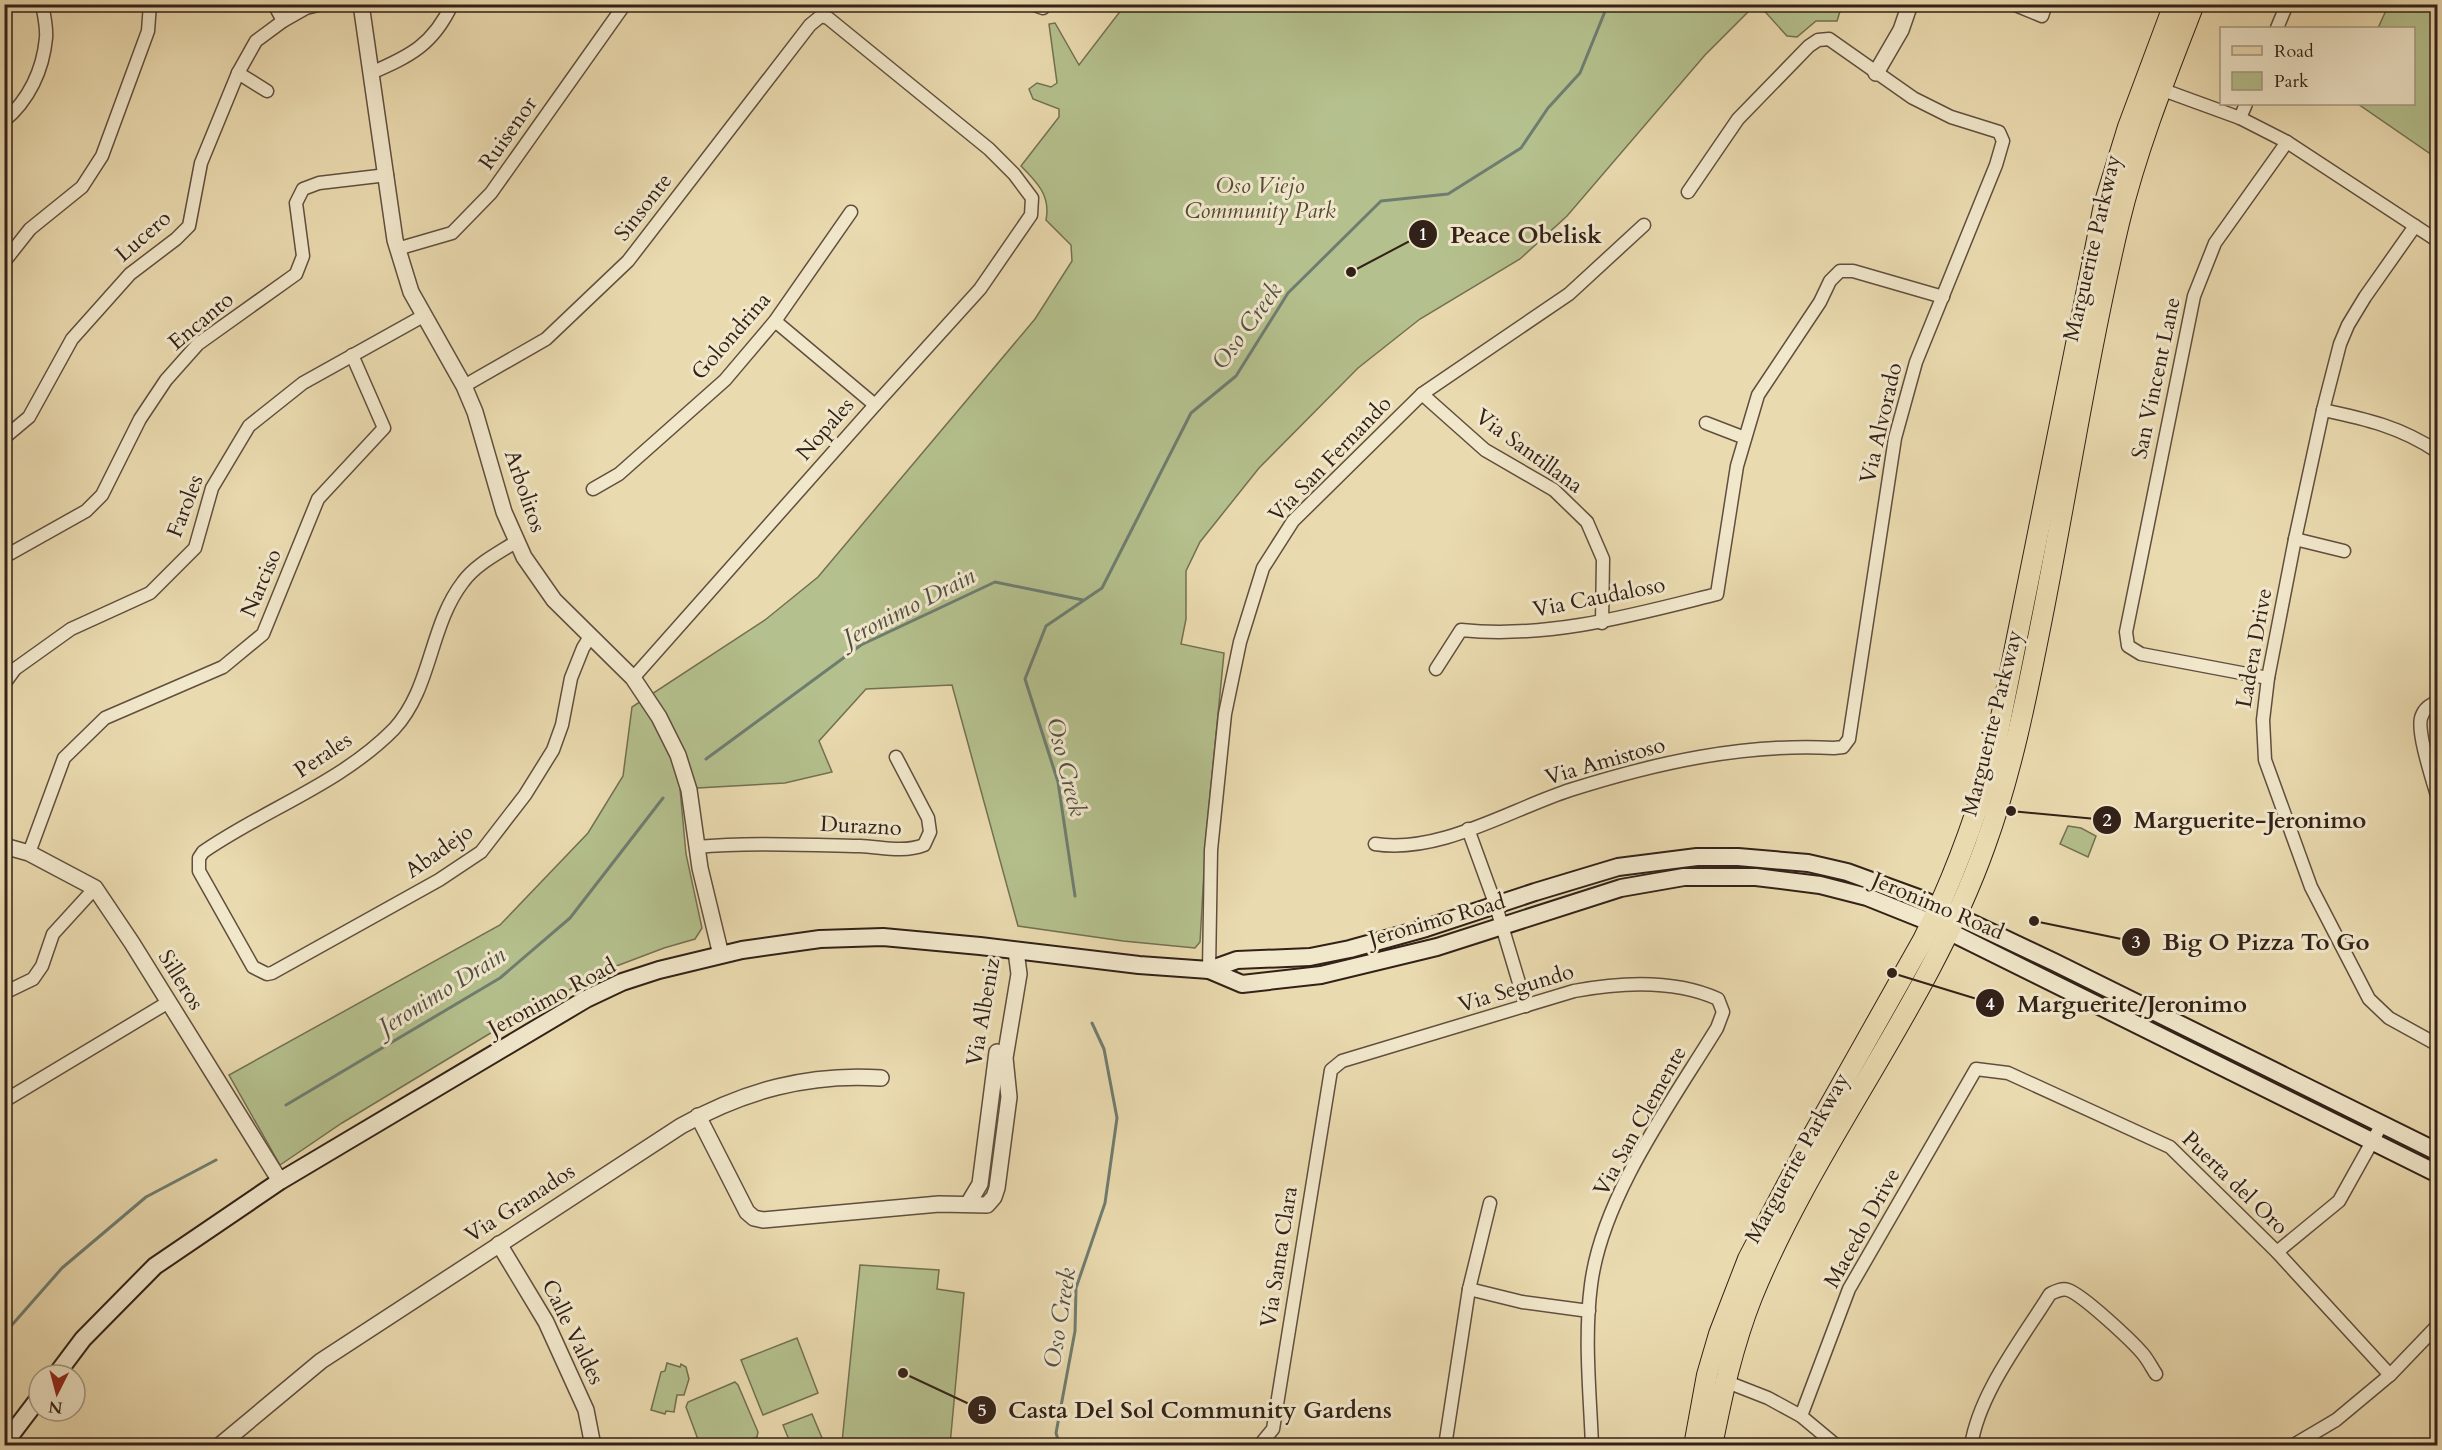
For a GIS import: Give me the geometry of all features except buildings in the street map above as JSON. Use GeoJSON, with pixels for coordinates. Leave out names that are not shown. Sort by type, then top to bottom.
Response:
{"type":"FeatureCollection","features":[{"type":"Feature","properties":{"kind":"main road","name":"Marguerite Parkway"},"geometry":{"type":"LineString","coordinates":[[1712,1446],[1719,1334],[1748,1258],[1790,1177],[1983,851],[2016,743],[2119,225],[2174,4]]}},
{"type":"Feature","properties":{"kind":"main road","name":"Marguerite Parkway"},"geometry":{"type":"LineString","coordinates":[[2153,86],[2194,4]]}},
{"type":"Feature","properties":{"kind":"main road","name":"Jeronimo Road"},"geometry":{"type":"LineString","coordinates":[[1209,970],[1238,960],[1310,957],[1350,949],[1426,928],[1618,867],[1697,857],[1738,856],[1808,863],[1847,872],[1897,888],[1944,919],[2438,1174]]}},
{"type":"Feature","properties":{"kind":"main road","name":"Jeronimo Road"},"geometry":{"type":"LineString","coordinates":[[65,1363],[83,1339],[154,1266],[280,1181],[586,999],[622,982],[721,955],[820,939],[883,937],[970,944],[1139,965],[1209,970],[1242,984],[1321,975],[1437,947],[1621,888],[1683,878],[1726,876],[1756,877],[1820,885],[1944,919],[2438,1152]]}},
{"type":"Feature","properties":{"kind":"main road","name":"Marguerite Parkway"},"geometry":{"type":"LineString","coordinates":[[1694,1446],[1717,1378]]}},
{"type":"Feature","properties":{"kind":"main road"},"geometry":{"type":"LineString","coordinates":[[4,1444],[27,1414]]}},
{"type":"Feature","properties":{"kind":"street"},"geometry":{"type":"LineString","coordinates":[[4,121],[30,92],[42,64],[47,36],[42,4]]}},
{"type":"Feature","properties":{"kind":"street"},"geometry":{"type":"LineString","coordinates":[[4,262],[30,229],[82,187],[102,156],[148,31],[150,4]]}},
{"type":"Feature","properties":{"kind":"street"},"geometry":{"type":"LineString","coordinates":[[274,4],[283,21]]}},
{"type":"Feature","properties":{"kind":"street","name":"Lucero"},"geometry":{"type":"LineString","coordinates":[[4,438],[29,417],[72,339],[130,274],[176,239],[189,226],[201,163],[238,73],[256,41],[283,21],[306,8],[322,4]]}},
{"type":"Feature","properties":{"kind":"street","name":"Arbolitos"},"geometry":{"type":"LineString","coordinates":[[361,4],[397,249],[411,292],[464,386],[478,421],[504,512],[532,571],[548,593],[633,678],[659,717],[678,755],[688,790],[696,847],[721,955]]}},
{"type":"Feature","properties":{"kind":"street"},"geometry":{"type":"LineString","coordinates":[[371,73],[409,57],[436,30],[452,4]]}},
{"type":"Feature","properties":{"kind":"street","name":"Ruisenor"},"geometry":{"type":"LineString","coordinates":[[397,249],[452,233],[491,193],[625,4]]}},
{"type":"Feature","properties":{"kind":"street"},"geometry":{"type":"LineString","coordinates":[[1688,192],[1725,136],[1755,99],[1809,46],[1818,40],[1829,39],[1876,73],[1901,30],[1910,4]]}},
{"type":"Feature","properties":{"kind":"street"},"geometry":{"type":"LineString","coordinates":[[2013,4],[2042,16],[2046,4]]}},
{"type":"Feature","properties":{"kind":"street"},"geometry":{"type":"LineString","coordinates":[[2277,27],[2287,4]]}},
{"type":"Feature","properties":{"kind":"street","name":"Nopales"},"geometry":{"type":"LineString","coordinates":[[633,678],[874,405],[980,290],[1031,215],[1032,198],[1014,174],[989,149],[828,18],[820,16]]}},
{"type":"Feature","properties":{"kind":"street","name":"Sinsonte"},"geometry":{"type":"LineString","coordinates":[[464,386],[546,339],[628,261],[810,25],[820,16]]}},
{"type":"Feature","properties":{"kind":"street"},"geometry":{"type":"LineString","coordinates":[[238,73],[267,91]]}},
{"type":"Feature","properties":{"kind":"street","name":"Via Alvorado"},"geometry":{"type":"LineString","coordinates":[[1849,739],[1895,438],[1916,362],[1996,165],[2003,141],[1999,132],[1951,117],[1912,98],[1876,73]]}},
{"type":"Feature","properties":{"kind":"street"},"geometry":{"type":"LineString","coordinates":[[2153,86],[2240,118],[2288,142],[2438,241]]}},
{"type":"Feature","properties":{"kind":"street"},"geometry":{"type":"LineString","coordinates":[[2240,118],[2246,105]]}},
{"type":"Feature","properties":{"kind":"street","name":"San Vincent Lane"},"geometry":{"type":"LineString","coordinates":[[2268,678],[2141,654],[2128,646],[2126,632],[2194,296],[2215,243],[2288,142]]}},
{"type":"Feature","properties":{"kind":"street","name":"Encanto"},"geometry":{"type":"LineString","coordinates":[[4,557],[86,511],[102,495],[140,418],[166,380],[198,344],[296,274],[303,256],[296,203],[303,189],[319,183],[387,175]]}},
{"type":"Feature","properties":{"kind":"street","name":"Golondrina"},"geometry":{"type":"LineString","coordinates":[[592,489],[619,474],[725,380],[775,321],[851,212]]}},
{"type":"Feature","properties":{"kind":"street","name":"Via San Fernando"},"geometry":{"type":"LineString","coordinates":[[1209,970],[1211,850],[1225,714],[1240,642],[1263,568],[1293,520],[1422,394],[1569,294],[1644,225]]}},
{"type":"Feature","properties":{"kind":"street","name":"Ladera Drive"},"geometry":{"type":"LineString","coordinates":[[2415,226],[2364,297],[2348,325],[2333,366],[2295,539],[2268,678],[2263,720],[2265,760],[2311,887],[2369,999],[2389,1018],[2438,1045]]}},
{"type":"Feature","properties":{"kind":"street"},"geometry":{"type":"LineString","coordinates":[[1706,423],[1745,438],[1758,395],[1820,302],[1830,281],[1840,271],[1853,272],[1942,297]]}},
{"type":"Feature","properties":{"kind":"street","name":"Faroles"},"geometry":{"type":"LineString","coordinates":[[4,684],[15,669],[70,629],[150,593],[195,548],[212,488],[249,426],[303,383],[425,315]]}},
{"type":"Feature","properties":{"kind":"street"},"geometry":{"type":"LineString","coordinates":[[775,321],[874,405]]}},
{"type":"Feature","properties":{"kind":"street","name":"Narciso"},"geometry":{"type":"LineString","coordinates":[[29,853],[64,758],[105,718],[223,667],[263,634],[318,499],[384,428],[352,355]]}},
{"type":"Feature","properties":{"kind":"street","name":"Via Santillana"},"geometry":{"type":"LineString","coordinates":[[1422,394],[1485,450],[1554,490],[1587,522],[1603,559],[1602,623]]}},
{"type":"Feature","properties":{"kind":"street"},"geometry":{"type":"LineString","coordinates":[[2323,410],[2377,422],[2415,437],[2438,452]]}},
{"type":"Feature","properties":{"kind":"street","name":"Via Caudaloso"},"geometry":{"type":"LineString","coordinates":[[1436,669],[1461,630],[1525,632],[1602,623],[1717,594],[1737,466],[1745,438]]}},
{"type":"Feature","properties":{"kind":"street"},"geometry":{"type":"LineString","coordinates":[[2295,539],[2344,550]]}},
{"type":"Feature","properties":{"kind":"street","name":"Perales"},"geometry":{"type":"LineString","coordinates":[[272,973],[257,970],[250,962],[199,871],[203,852],[333,777],[394,728],[414,701],[448,603],[464,580],[485,561],[517,541]]}},
{"type":"Feature","properties":{"kind":"street","name":"Abadejo"},"geometry":{"type":"LineString","coordinates":[[272,973],[439,880],[481,852],[525,795],[548,759],[562,725],[576,664],[591,635]]}},
{"type":"Feature","properties":{"kind":"street"},"geometry":{"type":"LineString","coordinates":[[2438,701],[2427,706],[2421,719],[2426,756],[2438,799]]}},
{"type":"Feature","properties":{"kind":"street","name":"Via Amistoso"},"geometry":{"type":"LineString","coordinates":[[1375,844],[1394,847],[1410,846],[1445,837],[1567,791],[1623,774],[1707,756],[1775,748],[1843,747],[1849,739]]}},
{"type":"Feature","properties":{"kind":"street","name":"Durazno"},"geometry":{"type":"LineString","coordinates":[[696,847],[749,843],[877,846],[910,850],[924,846],[930,832],[928,818],[896,757]]}},
{"type":"Feature","properties":{"kind":"street"},"geometry":{"type":"LineString","coordinates":[[1468,829],[1496,906],[1526,1006]]}},
{"type":"Feature","properties":{"kind":"street","name":"Silleros"},"geometry":{"type":"LineString","coordinates":[[4,846],[29,853],[95,888],[132,943],[167,1003],[280,1181]]}},
{"type":"Feature","properties":{"kind":"street"},"geometry":{"type":"LineString","coordinates":[[4,993],[33,979],[42,966],[53,934],[95,888]]}},
{"type":"Feature","properties":{"kind":"street","name":"Via Albeniz"},"geometry":{"type":"LineString","coordinates":[[968,1204],[980,1184],[1009,973],[1016,951]]}},
{"type":"Feature","properties":{"kind":"street","name":"Via Albeniz"},"geometry":{"type":"LineString","coordinates":[[698,1116],[747,1212],[754,1218],[763,1220],[922,1206],[987,1205],[991,1202],[997,1188],[1009,1097],[1005,1058],[1018,974],[1016,951]]}},
{"type":"Feature","properties":{"kind":"street","name":"Via Segundo"},"geometry":{"type":"LineString","coordinates":[[1331,1070],[1342,1061],[1574,991],[1612,984],[1687,988],[1718,999]]}},
{"type":"Feature","properties":{"kind":"street","name":"Via San Clemente"},"geometry":{"type":"LineString","coordinates":[[1592,1446],[1588,1311],[1597,1257],[1608,1221],[1634,1166],[1717,1028],[1723,1012],[1718,999]]}},
{"type":"Feature","properties":{"kind":"street"},"geometry":{"type":"LineString","coordinates":[[4,1101],[167,1003]]}},
{"type":"Feature","properties":{"kind":"street","name":"Puerta del Oro"},"geometry":{"type":"LineString","coordinates":[[1976,1069],[2008,1073],[2170,1147],[2277,1252],[2390,1375]]}},
{"type":"Feature","properties":{"kind":"street","name":"Macedo Drive"},"geometry":{"type":"LineString","coordinates":[[1801,1416],[1849,1289],[1976,1069]]}},
{"type":"Feature","properties":{"kind":"street","name":"Via Santa Clara"},"geometry":{"type":"LineString","coordinates":[[1259,1446],[1273,1429],[1331,1070]]}},
{"type":"Feature","properties":{"kind":"street","name":"Via Granados"},"geometry":{"type":"LineString","coordinates":[[219,1446],[321,1361],[698,1116],[745,1095],[771,1088],[837,1076],[881,1078]]}},
{"type":"Feature","properties":{"kind":"street"},"geometry":{"type":"LineString","coordinates":[[2277,1252],[2339,1201],[2382,1124]]}},
{"type":"Feature","properties":{"kind":"street"},"geometry":{"type":"LineString","coordinates":[[984,1146],[1003,1148]]}},
{"type":"Feature","properties":{"kind":"street"},"geometry":{"type":"LineString","coordinates":[[1445,1446],[1469,1289],[1490,1203]]}},
{"type":"Feature","properties":{"kind":"street","name":"Calle Valdes"},"geometry":{"type":"LineString","coordinates":[[499,1244],[546,1322],[586,1410],[593,1446]]}},
{"type":"Feature","properties":{"kind":"street"},"geometry":{"type":"LineString","coordinates":[[1469,1289],[1522,1302],[1588,1311]]}},
{"type":"Feature","properties":{"kind":"street"},"geometry":{"type":"LineString","coordinates":[[1971,1446],[1978,1413],[2050,1294],[2062,1289],[2069,1290],[2092,1308],[2143,1354],[2156,1374]]}},
{"type":"Feature","properties":{"kind":"street"},"geometry":{"type":"LineString","coordinates":[[2292,1446],[2336,1420],[2390,1375],[2438,1326]]}},
{"type":"Feature","properties":{"kind":"street"},"geometry":{"type":"LineString","coordinates":[[1717,1378],[1768,1398],[1801,1416],[1837,1446]]}},
{"type":"Feature","properties":{"kind":"green space"},"geometry":{"type":"Polygon","coordinates":[[[2389,4],[2437,5],[2438,154],[2435,157],[2359,105],[2415,105],[2415,27],[2378,27],[2389,4]]]}},
{"type":"Feature","properties":{"kind":"green space","name":"Oso Viejo Community Park"},"geometry":{"type":"Polygon","coordinates":[[[1125,5],[1755,5],[1705,55],[1567,216],[1520,259],[1420,319],[1358,368],[1259,468],[1200,542],[1186,571],[1186,619],[1181,644],[1224,653],[1206,837],[1200,942],[1195,948],[1123,941],[1018,926],[952,685],[866,689],[819,741],[832,772],[785,783],[680,789],[686,854],[702,928],[695,939],[606,970],[489,1034],[342,1123],[280,1165],[229,1075],[500,925],[588,833],[623,776],[632,707],[765,620],[818,577],[1035,319],[1072,261],[1071,245],[1046,220],[1045,197],[1021,166],[1059,117],[1059,109],[1033,99],[1029,89],[1037,83],[1051,87],[1057,83],[1049,24],[1055,23],[1079,65],[1125,5]]]}},
{"type":"Feature","properties":{"kind":"green space"},"geometry":{"type":"Polygon","coordinates":[[[1759,5],[1842,5],[1837,21],[1816,21],[1797,37],[1787,36],[1759,5]]]}},
{"type":"Feature","properties":{"kind":"green space"},"geometry":{"type":"Polygon","coordinates":[[[2068,826],[2081,828],[2096,836],[2088,857],[2060,844],[2068,826]]]}},
{"type":"Feature","properties":{"kind":"green space"},"geometry":{"type":"Polygon","coordinates":[[[860,1265],[939,1270],[937,1289],[964,1293],[950,1445],[884,1446],[842,1442],[860,1265]]]}},
{"type":"Feature","properties":{"kind":"green space"},"geometry":{"type":"Polygon","coordinates":[[[797,1338],[818,1393],[763,1415],[741,1360],[797,1338]]]}},
{"type":"Feature","properties":{"kind":"green space"},"geometry":{"type":"Polygon","coordinates":[[[667,1363],[680,1367],[681,1364],[686,1367],[689,1379],[684,1395],[677,1395],[674,1412],[666,1411],[665,1414],[651,1410],[661,1372],[665,1371],[667,1363]]]}},
{"type":"Feature","properties":{"kind":"green space"},"geometry":{"type":"Polygon","coordinates":[[[735,1382],[758,1432],[757,1437],[735,1445],[700,1445],[686,1407],[688,1402],[735,1382]]]}},
{"type":"Feature","properties":{"kind":"green space"},"geometry":{"type":"Polygon","coordinates":[[[812,1414],[825,1445],[791,1445],[783,1425],[812,1414]]]}},
{"type":"Feature","properties":{"kind":"waterway","name":"Oso Creek"},"geometry":{"type":"LineString","coordinates":[[1075,896],[1058,782],[1025,679],[1046,626],[1102,588],[1191,413],[1236,376],[1288,293],[1381,201],[1448,194],[1521,148],[1548,108],[1580,73],[1608,4]]}},
{"type":"Feature","properties":{"kind":"waterway","name":"Jeronimo Drain"},"geometry":{"type":"LineString","coordinates":[[706,759],[861,645],[995,582],[1083,600]]}},
{"type":"Feature","properties":{"kind":"waterway","name":"Jeronimo Drain"},"geometry":{"type":"LineString","coordinates":[[286,1105],[500,978],[570,918],[663,798]]}},
{"type":"Feature","properties":{"kind":"waterway","name":"Oso Creek"},"geometry":{"type":"LineString","coordinates":[[1060,1446],[1056,1433],[1075,1331],[1076,1288],[1105,1203],[1117,1118],[1104,1049],[1092,1023]]}},
{"type":"Feature","properties":{"kind":"waterway","name":"Jeronimo Drain"},"geometry":{"type":"LineString","coordinates":[[4,1334],[62,1268],[146,1197],[216,1160]]}},
{"type":"Feature","properties":{"kind":"place","name":"Peace Obelisk"},"geometry":{"type":"Point","coordinates":[1351,272]}},
{"type":"Feature","properties":{"kind":"place","name":"Marguerite-Jeronimo"},"geometry":{"type":"Point","coordinates":[2011,811]}},
{"type":"Feature","properties":{"kind":"place","name":"Big O Pizza To Go"},"geometry":{"type":"Point","coordinates":[2034,921]}},
{"type":"Feature","properties":{"kind":"place","name":"Marguerite/Jeronimo"},"geometry":{"type":"Point","coordinates":[1892,973]}},
{"type":"Feature","properties":{"kind":"place","name":"Casta Del Sol Community Gardens"},"geometry":{"type":"Point","coordinates":[903,1373]}}]}
